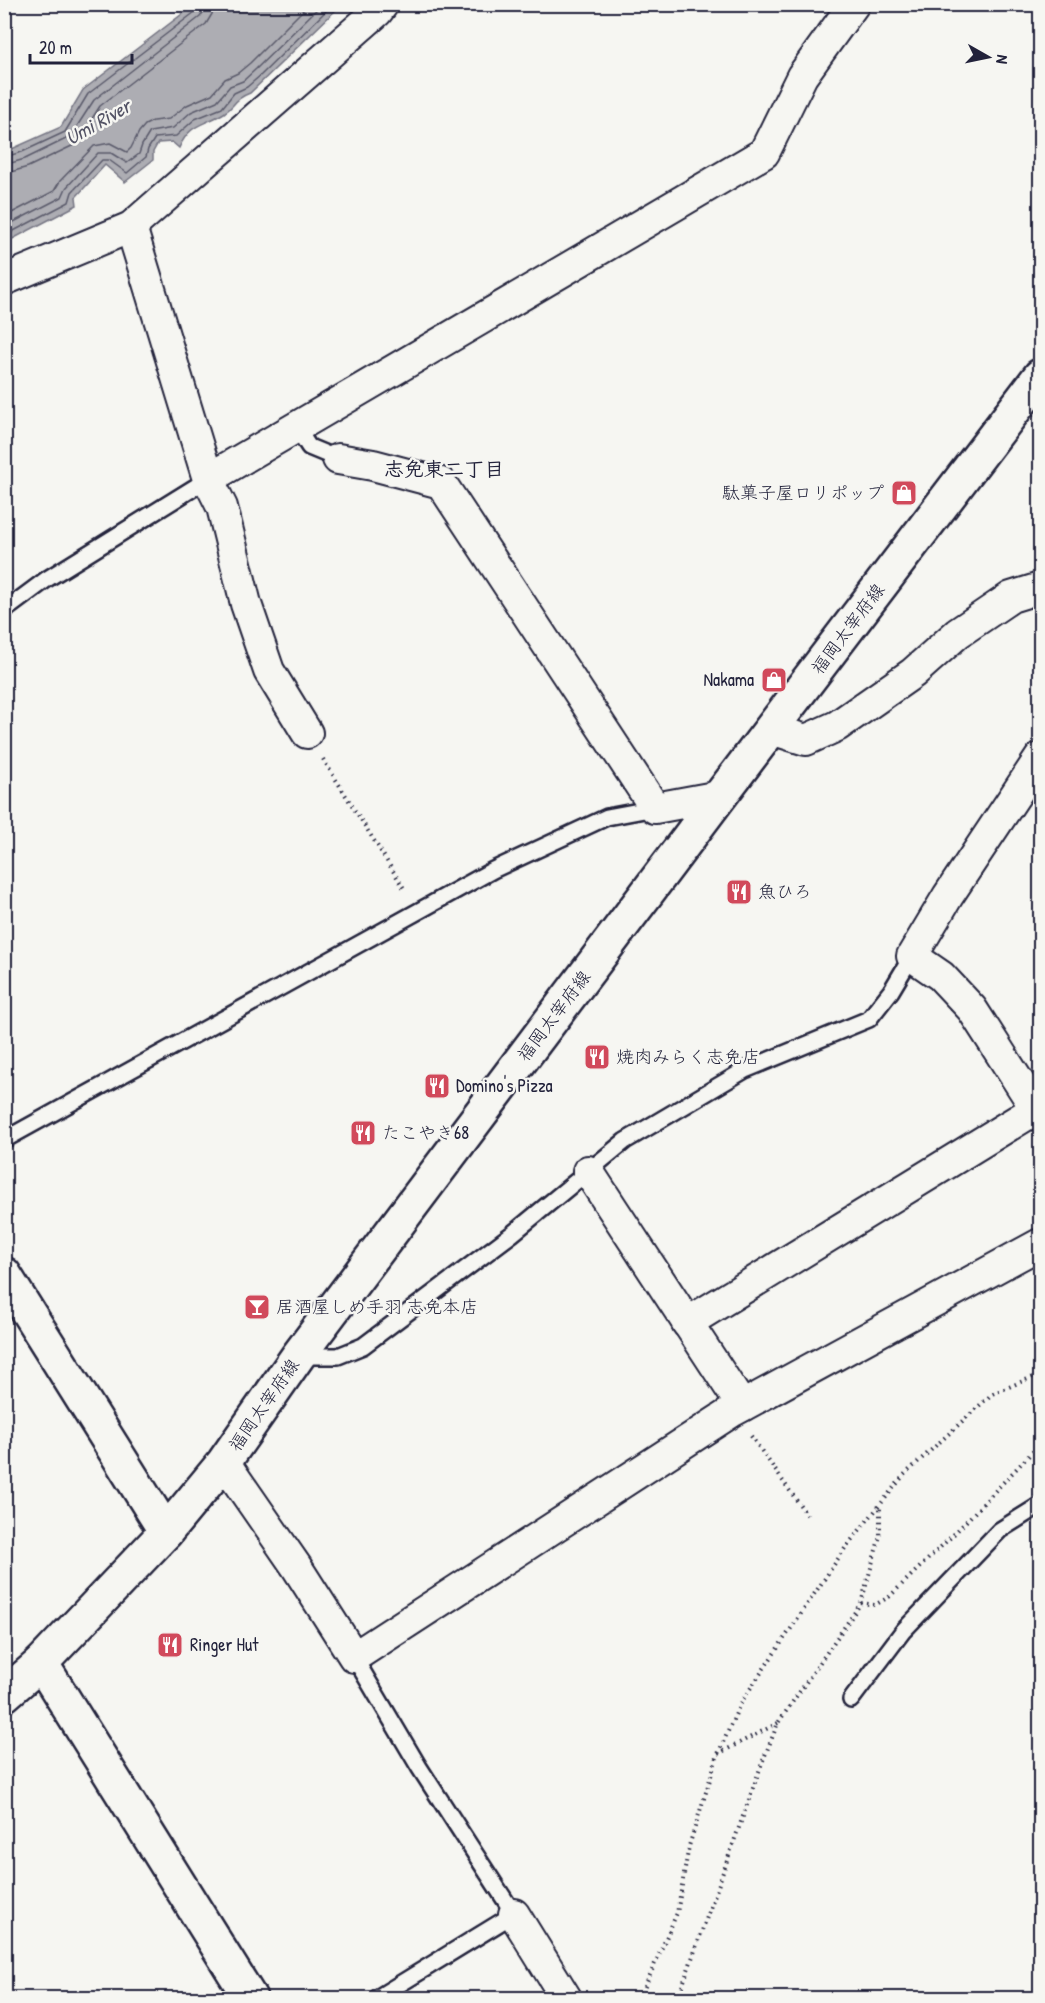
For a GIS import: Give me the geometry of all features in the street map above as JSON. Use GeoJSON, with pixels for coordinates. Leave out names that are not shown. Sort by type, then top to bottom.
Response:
{"type":"FeatureCollection","features":[{"type":"Feature","properties":{"kind":"main road","name":"福岡太宰府線"},"geometry":{"type":"LineString","coordinates":[[4,1695],[41,1663],[166,1533],[224,1462],[298,1356],[720,796],[1041,376]]}},
{"type":"Feature","properties":{"kind":"main road"},"geometry":{"type":"LineString","coordinates":[[4,1274],[166,1533]]}},
{"type":"Feature","properties":{"kind":"main road"},"geometry":{"type":"LineString","coordinates":[[41,1663],[250,1998]]}},
{"type":"Feature","properties":{"kind":"street"},"geometry":{"type":"LineString","coordinates":[[4,280],[131,227],[377,12],[383,4]]}},
{"type":"Feature","properties":{"kind":"street"},"geometry":{"type":"LineString","coordinates":[[208,479],[764,153],[802,76],[854,4]]}},
{"type":"Feature","properties":{"kind":"street"},"geometry":{"type":"LineString","coordinates":[[131,227],[208,479],[222,507],[246,604],[269,671],[307,733]]}},
{"type":"Feature","properties":{"kind":"street"},"geometry":{"type":"LineString","coordinates":[[338,459],[372,465],[441,483],[656,808],[720,796]]}},
{"type":"Feature","properties":{"kind":"street"},"geometry":{"type":"LineString","coordinates":[[771,729],[806,740],[837,726],[913,673],[958,633],[1011,597],[1041,588]]}},
{"type":"Feature","properties":{"kind":"street"},"geometry":{"type":"LineString","coordinates":[[687,1323],[1038,1112],[972,1009],[941,976],[912,956],[948,896],[1041,758]]}},
{"type":"Feature","properties":{"kind":"street"},"geometry":{"type":"LineString","coordinates":[[588,1171],[687,1323],[738,1408]]}},
{"type":"Feature","properties":{"kind":"street"},"geometry":{"type":"LineString","coordinates":[[224,1462],[296,1566],[354,1657],[738,1408],[1041,1244]]}},
{"type":"Feature","properties":{"kind":"street"},"geometry":{"type":"LineString","coordinates":[[514,1914],[566,1998]]}},
{"type":"Feature","properties":{"kind":"lane"},"geometry":{"type":"LineString","coordinates":[[296,427],[309,447],[338,459]]}},
{"type":"Feature","properties":{"kind":"lane"},"geometry":{"type":"LineString","coordinates":[[4,611],[47,579],[208,479]]}},
{"type":"Feature","properties":{"kind":"lane"},"geometry":{"type":"LineString","coordinates":[[4,1140],[493,870],[607,817],[656,808]]}},
{"type":"Feature","properties":{"kind":"lane"},"geometry":{"type":"LineString","coordinates":[[298,1356],[338,1356],[363,1346],[512,1234],[625,1140],[745,1070],[869,1019],[891,991],[912,956]]}},
{"type":"Feature","properties":{"kind":"lane"},"geometry":{"type":"LineString","coordinates":[[851,1700],[903,1631],[1000,1530],[1041,1505]]}},
{"type":"Feature","properties":{"kind":"lane"},"geometry":{"type":"LineString","coordinates":[[354,1657],[418,1767],[514,1914],[377,1998]]}},
{"type":"Feature","properties":{"kind":"path"},"geometry":{"type":"LineString","coordinates":[[307,733],[418,912]]}},
{"type":"Feature","properties":{"kind":"path"},"geometry":{"type":"LineString","coordinates":[[640,1998],[677,1913],[689,1845],[718,1754],[740,1704],[846,1547],[904,1476],[992,1395],[1041,1374]]}},
{"type":"Feature","properties":{"kind":"path"},"geometry":{"type":"LineString","coordinates":[[738,1408],[807,1515]]}},
{"type":"Feature","properties":{"kind":"path"},"geometry":{"type":"LineString","coordinates":[[861,1602],[875,1605],[889,1597],[1041,1444]]}},
{"type":"Feature","properties":{"kind":"path"},"geometry":{"type":"LineString","coordinates":[[678,1998],[778,1723],[861,1602],[880,1536],[880,1505]]}},
{"type":"Feature","properties":{"kind":"path"},"geometry":{"type":"LineString","coordinates":[[718,1754],[778,1723]]}},
{"type":"Feature","properties":{"kind":"water","name":"Umi River"},"geometry":{"type":"Polygon","coordinates":[[[194,5],[341,5],[250,93],[224,113],[193,129],[179,148],[172,142],[158,143],[153,152],[153,160],[125,182],[105,165],[76,197],[77,205],[5,243],[5,152],[61,127],[83,90],[194,5]]]}},
{"type":"Feature","properties":{"kind":"place","name":"駄菓子屋ロリポップ"},"geometry":{"type":"Point","coordinates":[904,493]}},
{"type":"Feature","properties":{"kind":"place","name":"Nakama"},"geometry":{"type":"Point","coordinates":[774,680]}},
{"type":"Feature","properties":{"kind":"place","name":"魚ひろ"},"geometry":{"type":"Point","coordinates":[739,892]}},
{"type":"Feature","properties":{"kind":"place","name":"焼肉みらく志免店"},"geometry":{"type":"Point","coordinates":[597,1057]}},
{"type":"Feature","properties":{"kind":"place","name":"Domino's Pizza"},"geometry":{"type":"Point","coordinates":[437,1086]}},
{"type":"Feature","properties":{"kind":"place","name":"たこやき68"},"geometry":{"type":"Point","coordinates":[363,1133]}},
{"type":"Feature","properties":{"kind":"place","name":"居酒屋しめ手羽 志免本店"},"geometry":{"type":"Point","coordinates":[257,1307]}},
{"type":"Feature","properties":{"kind":"place","name":"Ringer Hut"},"geometry":{"type":"Point","coordinates":[170,1645]}},
{"type":"Feature","properties":{"kind":"district","name":"志免東二丁目"},"geometry":{"type":"Point","coordinates":[444,469]}}]}
